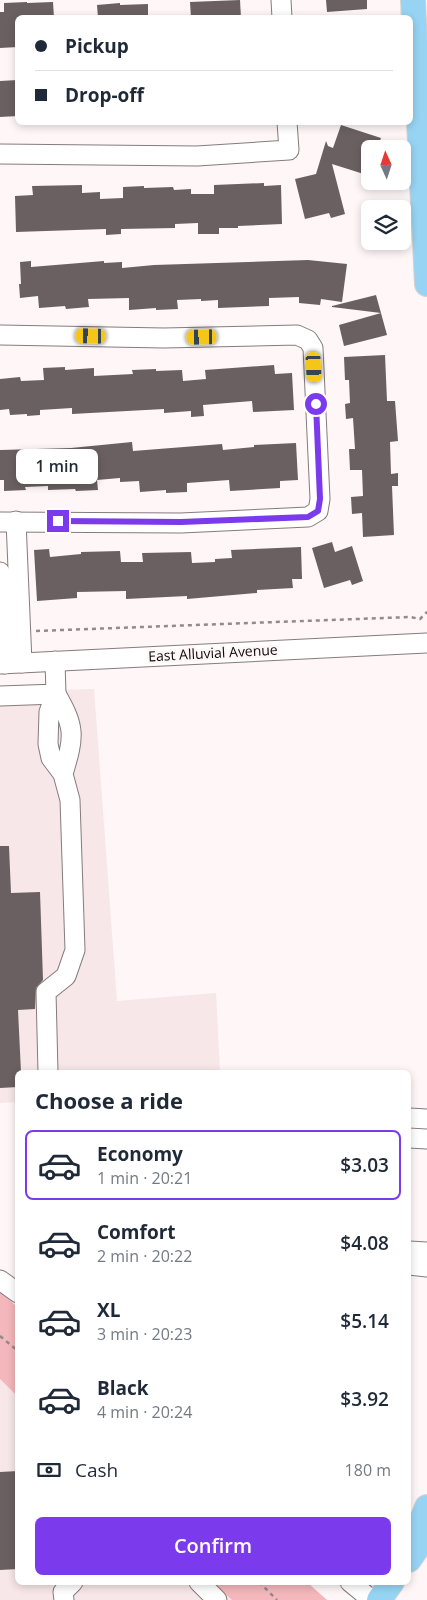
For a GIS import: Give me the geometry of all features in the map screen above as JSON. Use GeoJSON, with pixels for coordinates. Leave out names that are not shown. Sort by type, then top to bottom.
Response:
{"type":"FeatureCollection","features":[{"type":"Feature","properties":{"kind":"main road"},"geometry":{"type":"LineString","coordinates":[[413,0],[413,15]]}},
{"type":"Feature","properties":{"kind":"main road"},"geometry":{"type":"LineString","coordinates":[[413,48],[424,157],[427,284]]}},
{"type":"Feature","properties":{"kind":"main road"},"geometry":{"type":"LineString","coordinates":[[421,1548],[423,1517],[427,1506]]}},
{"type":"Feature","properties":{"kind":"street"},"geometry":{"type":"LineString","coordinates":[[281,0],[282,15]]}},
{"type":"Feature","properties":{"kind":"street"},"geometry":{"type":"LineString","coordinates":[[0,154],[197,156],[289,150],[287,125]]}},
{"type":"Feature","properties":{"kind":"street"},"geometry":{"type":"LineString","coordinates":[[0,334],[164,338],[297,335],[308,340],[313,348],[320,499],[318,511],[308,517],[181,522],[8,521],[20,632],[9,664]]}},
{"type":"Feature","properties":{"kind":"street"},"geometry":{"type":"LineString","coordinates":[[0,572],[9,664]]}},
{"type":"Feature","properties":{"kind":"street","name":"East Alluvial Avenue"},"geometry":{"type":"LineString","coordinates":[[9,664],[427,643]]}},
{"type":"Feature","properties":{"kind":"street"},"geometry":{"type":"LineString","coordinates":[[48,1070],[46,992],[66,976],[75,950],[70,800],[63,774],[72,743],[70,724],[56,694],[55,661]]}},
{"type":"Feature","properties":{"kind":"street"},"geometry":{"type":"LineString","coordinates":[[0,696],[56,694]]}},
{"type":"Feature","properties":{"kind":"street"},"geometry":{"type":"LineString","coordinates":[[411,1118],[427,1119]]}},
{"type":"Feature","properties":{"kind":"street"},"geometry":{"type":"LineString","coordinates":[[411,1138],[427,1139]]}},
{"type":"Feature","properties":{"kind":"street"},"geometry":{"type":"LineString","coordinates":[[411,1251],[427,1252]]}},
{"type":"Feature","properties":{"kind":"street"},"geometry":{"type":"LineString","coordinates":[[411,1265],[427,1267]]}},
{"type":"Feature","properties":{"kind":"street"},"geometry":{"type":"LineString","coordinates":[[0,1280],[15,1291]]}},
{"type":"Feature","properties":{"kind":"street"},"geometry":{"type":"LineString","coordinates":[[64,1600],[63,1592],[70,1585]]}},
{"type":"Feature","properties":{"kind":"street"},"geometry":{"type":"LineString","coordinates":[[202,1585],[217,1600]]}},
{"type":"Feature","properties":{"kind":"street"},"geometry":{"type":"LineString","coordinates":[[359,1585],[386,1594]]}},
{"type":"Feature","properties":{"kind":"path"},"geometry":{"type":"LineString","coordinates":[[20,632],[410,617],[420,619],[427,612]]}},
{"type":"Feature","properties":{"kind":"path"},"geometry":{"type":"LineString","coordinates":[[0,1336],[15,1348]]}},
{"type":"Feature","properties":{"kind":"path"},"geometry":{"type":"LineString","coordinates":[[262,1585],[278,1600]]}},
{"type":"Feature","properties":{"kind":"shaded area"},"geometry":{"type":"Polygon","coordinates":[[[94,689],[117,1001],[216,993],[220,1070],[15,1070],[15,1102],[0,1103],[0,692],[94,689]]]}},
{"type":"Feature","properties":{"kind":"shaded area"},"geometry":{"type":"Polygon","coordinates":[[[0,1290],[15,1305],[15,1394],[0,1379],[0,1290]]]}},
{"type":"Feature","properties":{"kind":"shaded area"},"geometry":{"type":"Polygon","coordinates":[[[0,1379],[15,1394],[15,1585],[215,1585],[232,1600],[0,1600],[0,1379]]]}},
{"type":"Feature","properties":{"kind":"shaded area"},"geometry":{"type":"Polygon","coordinates":[[[215,1585],[310,1585],[327,1600],[232,1600],[215,1585]]]}},
{"type":"Feature","properties":{"kind":"building"},"geometry":{"type":"Polygon","coordinates":[[[240,0],[241,15],[191,15],[190,2],[240,0]]]}},
{"type":"Feature","properties":{"kind":"building"},"geometry":{"type":"Polygon","coordinates":[[[326,0],[367,0],[367,9],[327,12],[326,0]]]}},
{"type":"Feature","properties":{"kind":"building"},"geometry":{"type":"Polygon","coordinates":[[[53,2],[54,15],[15,15],[15,47],[0,48],[0,12],[4,12],[4,3],[53,2]]]}},
{"type":"Feature","properties":{"kind":"building"},"geometry":{"type":"Polygon","coordinates":[[[120,3],[120,5],[148,4],[148,15],[98,15],[97,5],[120,3]]]}},
{"type":"Feature","properties":{"kind":"building"},"geometry":{"type":"Polygon","coordinates":[[[15,80],[15,116],[0,117],[0,81],[15,80]]]}},
{"type":"Feature","properties":{"kind":"building"},"geometry":{"type":"Polygon","coordinates":[[[341,125],[381,138],[380,140],[361,140],[361,173],[332,164],[345,214],[331,218],[329,213],[305,219],[295,179],[316,174],[326,141],[328,146],[333,148],[341,125]]]}},
{"type":"Feature","properties":{"kind":"building"},"geometry":{"type":"Polygon","coordinates":[[[264,183],[264,186],[281,185],[282,224],[219,228],[219,234],[198,234],[198,223],[175,224],[175,228],[121,229],[121,234],[106,235],[106,229],[16,232],[15,196],[33,195],[32,186],[82,185],[82,193],[100,192],[100,199],[123,198],[123,187],[173,187],[174,190],[191,189],[191,194],[214,194],[214,185],[264,183]]]}},
{"type":"Feature","properties":{"kind":"building"},"geometry":{"type":"Polygon","coordinates":[[[308,260],[347,264],[342,302],[321,299],[320,305],[299,303],[299,297],[269,298],[269,306],[218,308],[218,300],[201,301],[201,299],[177,300],[178,309],[129,310],[129,298],[88,299],[89,307],[66,309],[65,306],[39,308],[38,296],[20,298],[20,262],[31,261],[31,267],[104,261],[104,263],[122,262],[122,268],[154,265],[308,260]]]}},
{"type":"Feature","properties":{"kind":"building"},"geometry":{"type":"Polygon","coordinates":[[[376,295],[381,313],[332,307],[332,306],[376,295]]]}},
{"type":"Feature","properties":{"kind":"building"},"geometry":{"type":"Polygon","coordinates":[[[381,313],[387,335],[344,346],[339,325],[381,313]]]}},
{"type":"Feature","properties":{"kind":"building"},"geometry":{"type":"Polygon","coordinates":[[[385,355],[387,401],[395,401],[398,441],[390,442],[391,474],[398,473],[398,486],[392,486],[394,535],[363,537],[362,513],[352,514],[351,497],[363,496],[362,470],[350,470],[349,449],[355,449],[353,418],[346,419],[345,404],[350,403],[349,380],[345,380],[344,357],[385,355]]]}},
{"type":"Feature","properties":{"kind":"building"},"geometry":{"type":"Polygon","coordinates":[[[274,365],[275,374],[292,373],[294,410],[253,412],[252,401],[203,405],[204,416],[191,417],[191,411],[164,413],[164,409],[72,414],[72,408],[40,410],[40,415],[27,416],[27,414],[10,415],[9,409],[0,410],[0,379],[20,377],[21,381],[44,380],[43,368],[65,367],[65,370],[94,368],[94,376],[133,374],[132,370],[182,370],[183,381],[206,379],[205,370],[274,365]]]}},
{"type":"Feature","properties":{"kind":"building"},"geometry":{"type":"Polygon","coordinates":[[[132,442],[133,451],[222,444],[223,450],[254,447],[254,445],[296,443],[298,480],[280,481],[280,488],[230,491],[229,480],[187,483],[187,492],[166,493],[166,490],[140,492],[139,481],[120,482],[120,478],[97,480],[98,490],[76,491],[75,489],[48,490],[48,486],[25,487],[26,490],[4,491],[4,480],[0,480],[0,450],[71,448],[132,442]]]}},
{"type":"Feature","properties":{"kind":"building"},"geometry":{"type":"Polygon","coordinates":[[[332,542],[335,552],[352,546],[363,581],[352,585],[350,580],[324,588],[312,548],[332,542]]]}},
{"type":"Feature","properties":{"kind":"building"},"geometry":{"type":"Polygon","coordinates":[[[301,547],[302,579],[292,579],[293,588],[257,590],[257,593],[187,599],[187,596],[126,599],[126,591],[77,592],[77,598],[37,601],[34,550],[49,549],[50,557],[81,554],[81,552],[120,551],[121,562],[143,562],[142,553],[191,552],[192,563],[215,562],[215,559],[232,558],[231,550],[301,547]]]}},
{"type":"Feature","properties":{"kind":"building"},"geometry":{"type":"Polygon","coordinates":[[[0,846],[9,846],[11,893],[40,892],[43,980],[36,988],[35,1009],[18,1010],[21,1070],[15,1070],[15,1087],[0,1088],[0,846]]]}},
{"type":"Feature","properties":{"kind":"building"},"geometry":{"type":"Polygon","coordinates":[[[15,1471],[15,1569],[0,1570],[0,1472],[15,1471]]]}},
{"type":"Feature","properties":{"kind":"route"},"geometry":{"type":"LineString","coordinates":[[58,521],[181,522],[308,517],[318,511],[320,499],[316,404]]}}]}
